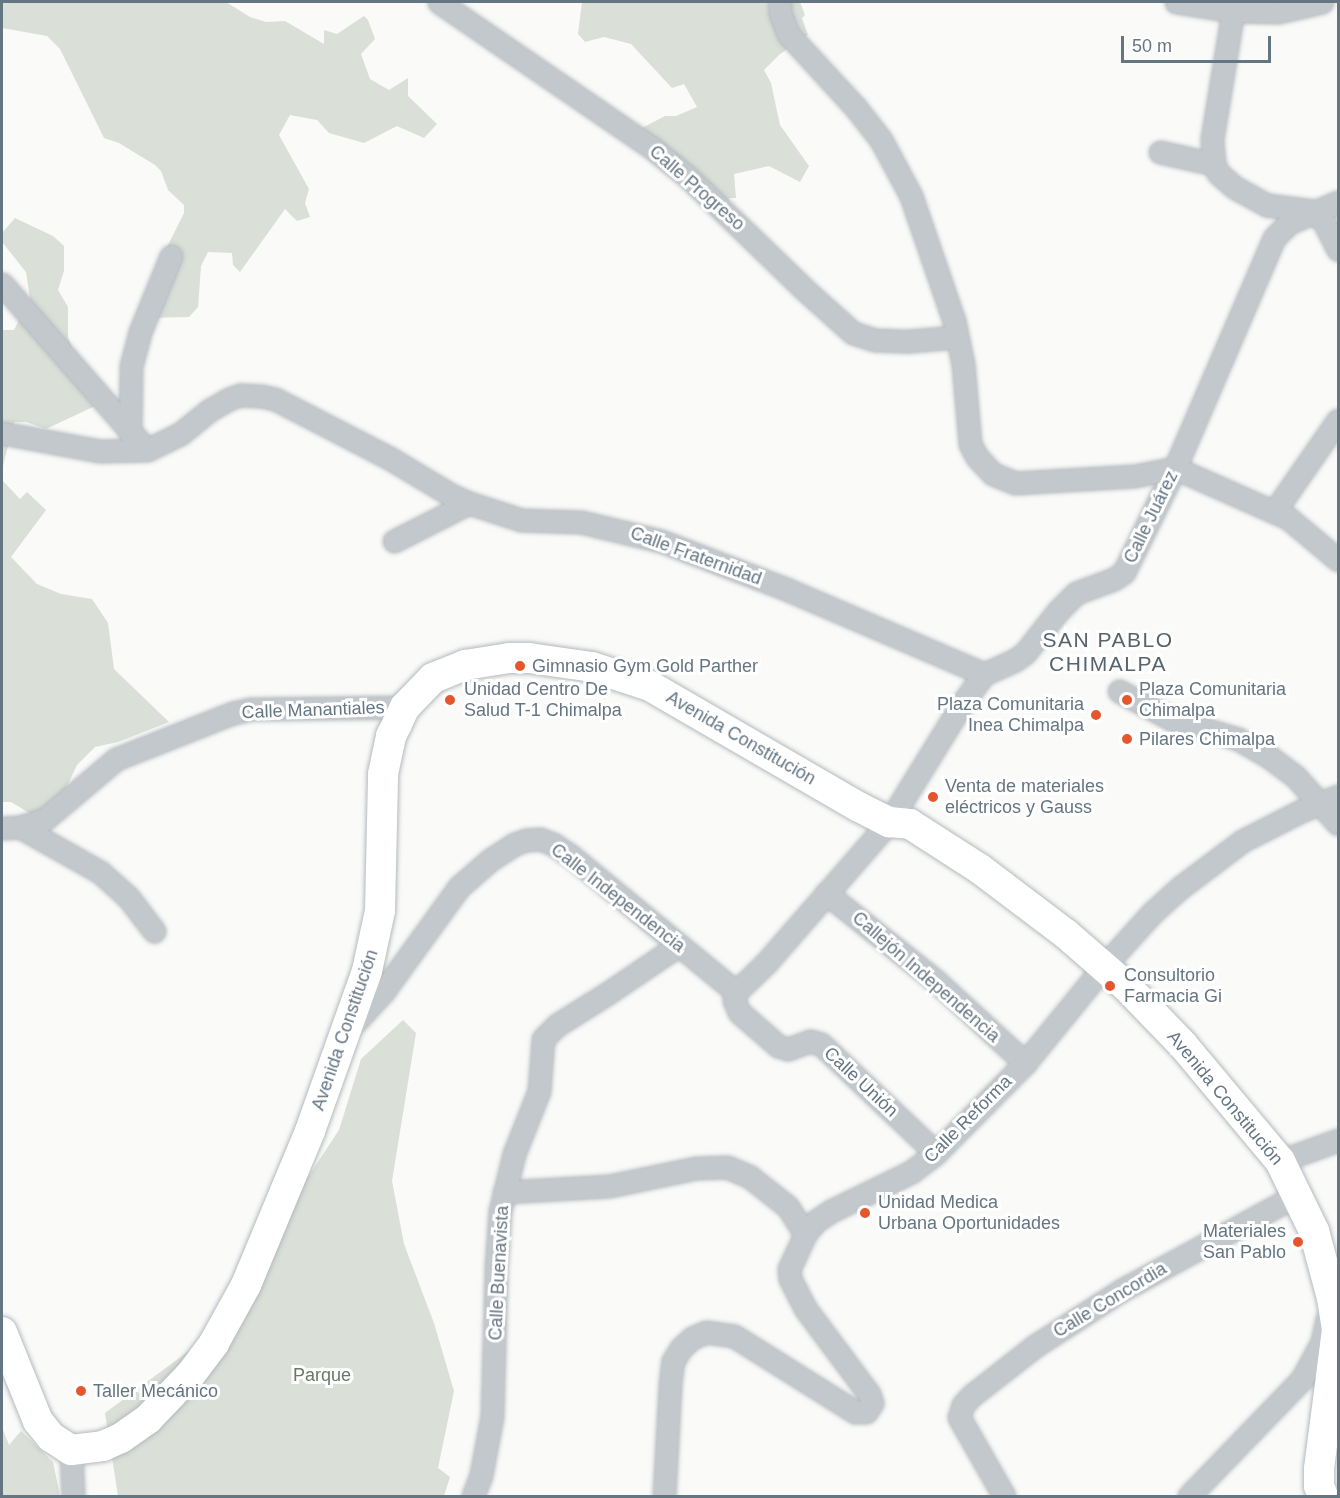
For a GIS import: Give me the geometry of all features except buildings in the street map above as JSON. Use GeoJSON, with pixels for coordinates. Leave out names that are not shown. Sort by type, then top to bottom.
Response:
{"type":"FeatureCollection","features":[{"type":"Feature","properties":{"kind":"main road","name":"Avenida Constitución"},"geometry":{"type":"LineString","coordinates":[[71,1450],[87,1449],[112,1442],[148,1419],[191,1374],[214,1343],[246,1285],[310,1131],[377,935],[380,911],[383,774],[391,736],[405,707],[433,678],[465,665],[509,657],[592,667],[650,686],[889,822],[910,824],[957,853],[1066,934],[1104,966],[1183,1045],[1280,1161],[1314,1231],[1332,1298],[1337,1330],[1319,1469],[1318,1486],[1323,1497]]}},
{"type":"Feature","properties":{"kind":"main road"},"geometry":{"type":"LineString","coordinates":[[2,1332],[38,1421],[51,1437],[71,1450]]}},
{"type":"Feature","properties":{"kind":"street","name":"Calle Progreso"},"geometry":{"type":"LineString","coordinates":[[439,2],[651,147],[687,176],[853,333],[886,340],[957,337]]}},
{"type":"Feature","properties":{"kind":"street"},"geometry":{"type":"LineString","coordinates":[[780,2],[780,13],[788,34],[856,108],[881,140],[911,195],[954,321],[963,364],[970,444],[977,457],[1001,480],[1015,483],[1134,476],[1174,468],[1275,512],[1303,528],[1338,560]]}},
{"type":"Feature","properties":{"kind":"street"},"geometry":{"type":"LineString","coordinates":[[1176,2],[1278,12],[1322,2]]}},
{"type":"Feature","properties":{"kind":"street"},"geometry":{"type":"LineString","coordinates":[[1233,6],[1212,139],[1214,164],[1218,173],[1234,187],[1267,205],[1314,211],[1338,250]]}},
{"type":"Feature","properties":{"kind":"street"},"geometry":{"type":"LineString","coordinates":[[1160,152],[1214,164]]}},
{"type":"Feature","properties":{"kind":"street","name":"Calle Juárez"},"geometry":{"type":"LineString","coordinates":[[984,674],[1016,660],[1025,653],[1058,610],[1076,593],[1114,579],[1124,572],[1174,468],[1274,238],[1282,227],[1338,201]]}},
{"type":"Feature","properties":{"kind":"street"},"geometry":{"type":"LineString","coordinates":[[130,433],[131,366],[140,332],[171,256]]}},
{"type":"Feature","properties":{"kind":"street"},"geometry":{"type":"LineString","coordinates":[[2,284],[147,450]]}},
{"type":"Feature","properties":{"kind":"street","name":"Calle Fraternidad"},"geometry":{"type":"LineString","coordinates":[[147,450],[180,434],[208,411],[240,395],[250,394],[274,399],[391,459],[451,495],[469,503],[520,520],[581,522],[662,541],[796,594],[984,674]]}},
{"type":"Feature","properties":{"kind":"street"},"geometry":{"type":"LineString","coordinates":[[1275,512],[1338,420]]}},
{"type":"Feature","properties":{"kind":"street"},"geometry":{"type":"LineString","coordinates":[[2,433],[100,451],[147,450]]}},
{"type":"Feature","properties":{"kind":"street"},"geometry":{"type":"LineString","coordinates":[[394,541],[469,503]]}},
{"type":"Feature","properties":{"kind":"street"},"geometry":{"type":"LineString","coordinates":[[736,992],[766,963],[889,822],[962,704],[984,674]]}},
{"type":"Feature","properties":{"kind":"street"},"geometry":{"type":"LineString","coordinates":[[1119,691],[1171,719],[1238,739],[1258,750],[1330,799],[1338,824]]}},
{"type":"Feature","properties":{"kind":"street","name":"Calle Manantiales"},"geometry":{"type":"LineString","coordinates":[[10,828],[45,819],[116,759],[233,713],[251,709],[405,707]]}},
{"type":"Feature","properties":{"kind":"street","name":"Calle Reforma"},"geometry":{"type":"LineString","coordinates":[[805,1234],[816,1221],[831,1211],[911,1172],[985,1113],[1104,966],[1162,903],[1242,841],[1330,799]]}},
{"type":"Feature","properties":{"kind":"street"},"geometry":{"type":"LineString","coordinates":[[10,828],[100,872],[128,897],[154,931]]}},
{"type":"Feature","properties":{"kind":"street","name":"Calle Independencia"},"geometry":{"type":"LineString","coordinates":[[345,1033],[383,992],[459,887],[490,860],[514,844],[526,840],[540,840],[553,844],[736,992]]}},
{"type":"Feature","properties":{"kind":"street","name":"Callejón Independencia"},"geometry":{"type":"LineString","coordinates":[[826,893],[937,982],[1025,1063]]}},
{"type":"Feature","properties":{"kind":"street","name":"Calle Buenavista"},"geometry":{"type":"LineString","coordinates":[[473,1497],[481,1475],[492,1416],[498,1232],[504,1192],[514,1154],[539,1091],[543,1039],[547,1033],[679,945]]}},
{"type":"Feature","properties":{"kind":"street","name":"Calle Unión"},"geometry":{"type":"LineString","coordinates":[[736,992],[734,999],[739,1012],[778,1046],[788,1049],[810,1041],[820,1044],[936,1154]]}},
{"type":"Feature","properties":{"kind":"street"},"geometry":{"type":"LineString","coordinates":[[1280,1161],[1338,1140]]}},
{"type":"Feature","properties":{"kind":"street"},"geometry":{"type":"LineString","coordinates":[[504,1192],[609,1186],[696,1168],[727,1167],[750,1177],[788,1207],[805,1234],[789,1269],[794,1292],[869,1394],[872,1403],[861,1414],[855,1412],[734,1336],[706,1332],[692,1338],[681,1348],[671,1371],[663,1497]]}},
{"type":"Feature","properties":{"kind":"street","name":"Calle Concordia"},"geometry":{"type":"LineString","coordinates":[[1004,1497],[959,1417],[963,1405],[997,1373],[1122,1290],[1297,1195]]}},
{"type":"Feature","properties":{"kind":"street"},"geometry":{"type":"LineString","coordinates":[[1189,1497],[1302,1379],[1322,1342],[1332,1298]]}},
{"type":"Feature","properties":{"kind":"street"},"geometry":{"type":"LineString","coordinates":[[71,1450],[73,1497]]}},
{"type":"Feature","properties":{"kind":"green space"},"geometry":{"type":"Polygon","coordinates":[[[2,2],[226,2],[250,17],[266,22],[285,21],[324,44],[324,30],[337,34],[364,16],[368,20],[375,39],[361,54],[370,79],[389,90],[408,78],[408,96],[437,124],[424,138],[397,126],[364,143],[329,133],[317,120],[290,115],[279,135],[309,189],[305,203],[310,217],[297,221],[285,209],[240,272],[233,265],[232,253],[208,252],[201,266],[198,307],[189,317],[146,318],[164,253],[184,213],[184,205],[168,190],[161,171],[155,165],[119,143],[104,138],[60,49],[47,36],[2,28],[2,2]]]}},
{"type":"Feature","properties":{"kind":"green space"},"geometry":{"type":"Polygon","coordinates":[[[582,2],[800,2],[805,15],[802,18],[808,35],[780,54],[764,70],[771,83],[780,125],[809,166],[800,182],[769,166],[734,174],[736,198],[729,198],[729,205],[641,151],[642,128],[665,116],[676,116],[697,107],[684,84],[672,88],[631,44],[604,37],[585,42],[578,34],[582,2]]]}},
{"type":"Feature","properties":{"kind":"green space"},"geometry":{"type":"Polygon","coordinates":[[[15,218],[53,236],[64,246],[64,271],[58,290],[68,307],[68,337],[72,348],[88,370],[95,406],[46,429],[26,422],[14,422],[2,470],[2,330],[14,330],[30,298],[26,272],[2,242],[2,233],[15,218]]]}},
{"type":"Feature","properties":{"kind":"green space"},"geometry":{"type":"Polygon","coordinates":[[[2,480],[20,499],[27,492],[46,510],[11,557],[37,584],[61,594],[92,599],[108,623],[114,669],[169,722],[118,742],[95,747],[77,765],[53,816],[31,814],[11,802],[2,802],[2,480]]]}},
{"type":"Feature","properties":{"kind":"green space","name":"Parque"},"geometry":{"type":"Polygon","coordinates":[[[403,1020],[416,1033],[392,1181],[404,1244],[434,1323],[454,1391],[438,1468],[450,1477],[444,1496],[118,1496],[105,1413],[198,1344],[339,1130],[361,1059],[403,1020]]]}},
{"type":"Feature","properties":{"kind":"green space"},"geometry":{"type":"Polygon","coordinates":[[[2,1427],[9,1445],[21,1431],[53,1462],[60,1496],[2,1496],[2,1427]]]}},
{"type":"Feature","properties":{"kind":"place","name":"Gimnasio Gym Gold Parther"},"geometry":{"type":"Point","coordinates":[520,666]}},
{"type":"Feature","properties":{"kind":"place","name":"Unidad Centro De Salud T-1 Chimalpa"},"geometry":{"type":"Point","coordinates":[450,700]}},
{"type":"Feature","properties":{"kind":"place","name":"Plaza Comunitaria Chimalpa"},"geometry":{"type":"Point","coordinates":[1127,700]}},
{"type":"Feature","properties":{"kind":"place","name":"Plaza Comunitaria Inea Chimalpa"},"geometry":{"type":"Point","coordinates":[1096,715]}},
{"type":"Feature","properties":{"kind":"place","name":"Pilares Chimalpa"},"geometry":{"type":"Point","coordinates":[1127,739]}},
{"type":"Feature","properties":{"kind":"place","name":"Venta de materiales eléctricos y Gauss"},"geometry":{"type":"Point","coordinates":[933,797]}},
{"type":"Feature","properties":{"kind":"place","name":"Consultorio Farmacia Gi"},"geometry":{"type":"Point","coordinates":[1110,986]}},
{"type":"Feature","properties":{"kind":"place","name":"Unidad Medica Urbana Oportunidades"},"geometry":{"type":"Point","coordinates":[865,1213]}},
{"type":"Feature","properties":{"kind":"place","name":"Materiales San Pablo"},"geometry":{"type":"Point","coordinates":[1298,1242]}},
{"type":"Feature","properties":{"kind":"place","name":"Taller Mecánico"},"geometry":{"type":"Point","coordinates":[81,1391]}},
{"type":"Feature","properties":{"kind":"district","name":"SAN PABLO CHIMALPA"},"geometry":{"type":"Point","coordinates":[1108,652]}}]}
